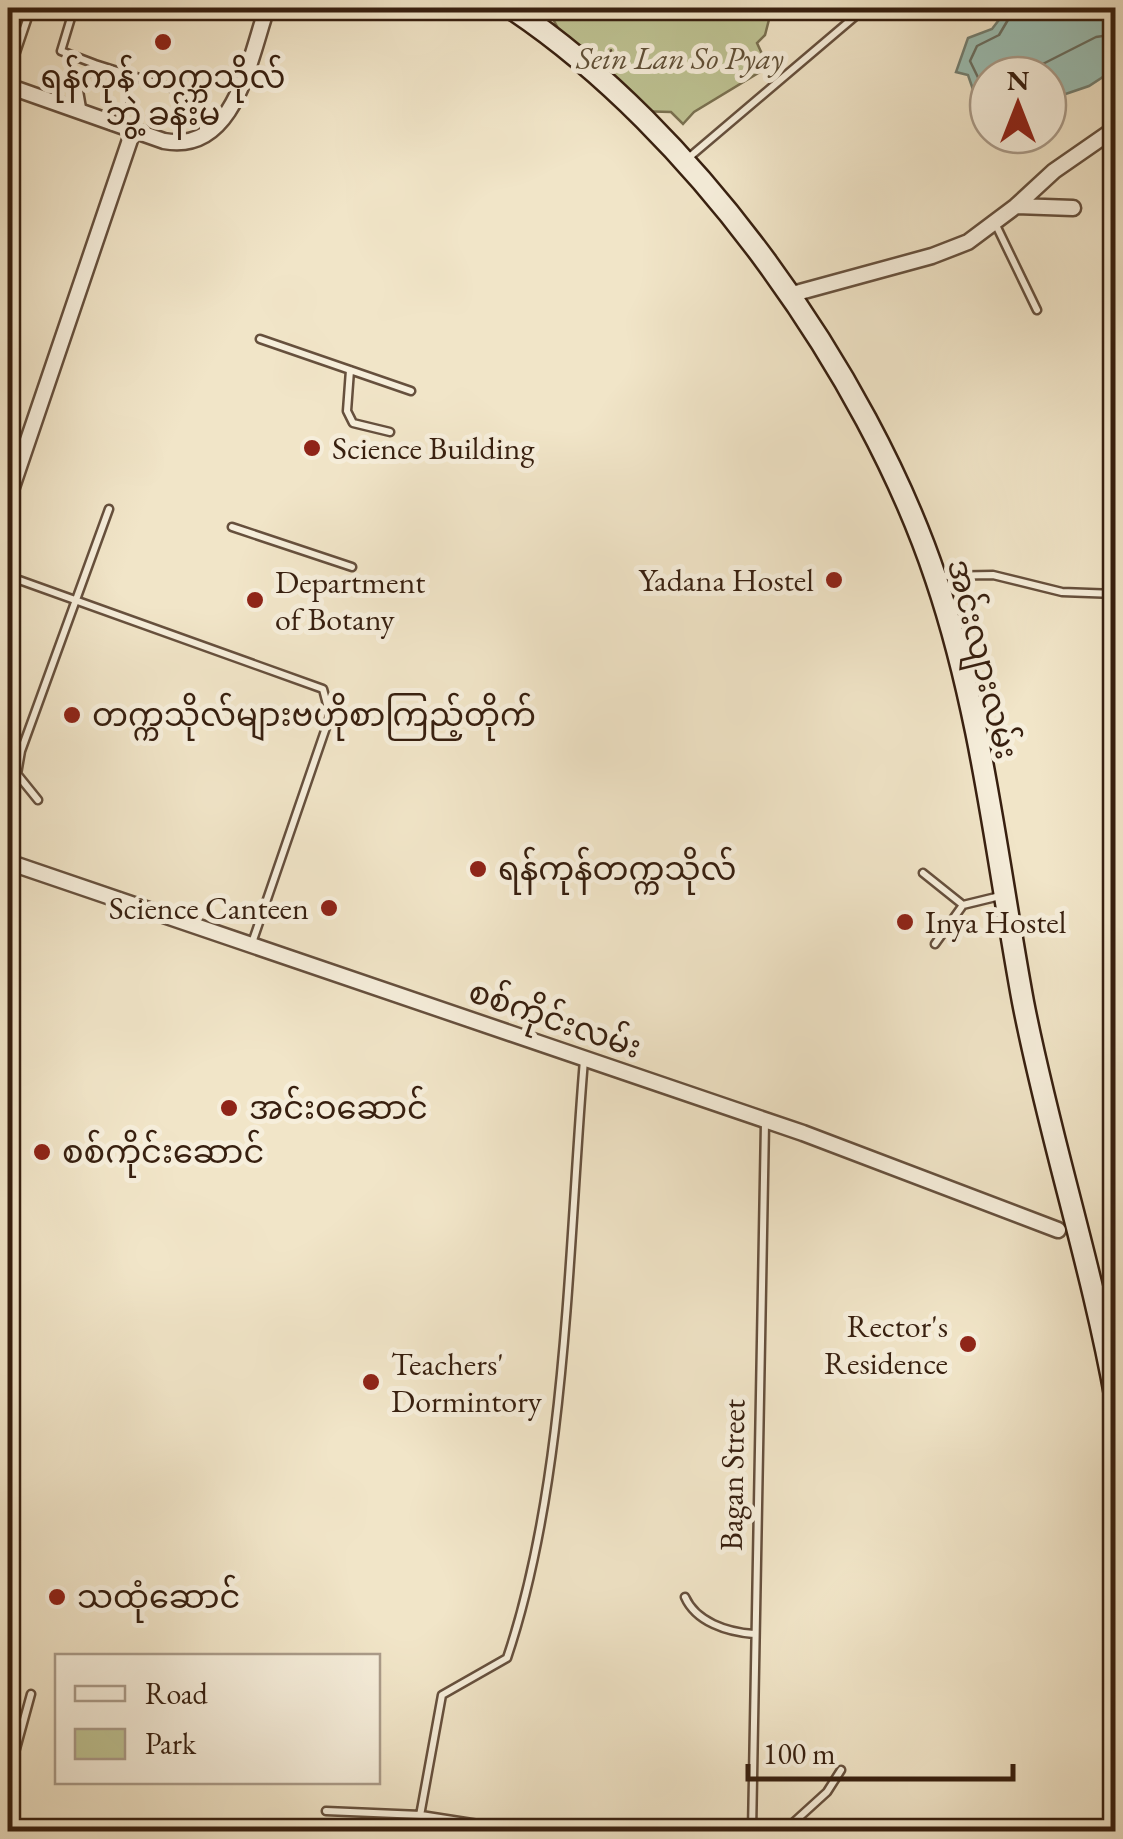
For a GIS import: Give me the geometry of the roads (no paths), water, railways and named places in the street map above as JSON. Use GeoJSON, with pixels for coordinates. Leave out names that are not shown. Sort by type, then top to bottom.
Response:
{"type":"FeatureCollection","features":[{"type":"Feature","properties":{"kind":"main road","name":"အင်းလျားလမ်း"},"geometry":{"type":"LineString","coordinates":[[511,8],[569,48],[685,161],[789,296],[844,378],[936,576],[961,666],[1028,1022],[1082,1240],[1108,1312],[1116,1400]]}},
{"type":"Feature","properties":{"kind":"street"},"geometry":{"type":"LineString","coordinates":[[8,86],[133,131],[189,145],[206,138],[232,104],[267,8]]}},
{"type":"Feature","properties":{"kind":"street"},"geometry":{"type":"LineString","coordinates":[[789,296],[932,256],[968,242],[1054,171],[1116,128]]}},
{"type":"Feature","properties":{"kind":"street"},"geometry":{"type":"LineString","coordinates":[[8,499],[133,131]]}},
{"type":"Feature","properties":{"kind":"street"},"geometry":{"type":"LineString","coordinates":[[1016,206],[1072,208]]}},
{"type":"Feature","properties":{"kind":"street","name":"စစ်ကိုင်းလမ်း"},"geometry":{"type":"LineString","coordinates":[[8,862],[765,1120],[1058,1230]]}},
{"type":"Feature","properties":{"kind":"lane"},"geometry":{"type":"LineString","coordinates":[[8,76],[31,8]]}},
{"type":"Feature","properties":{"kind":"lane"},"geometry":{"type":"LineString","coordinates":[[74,8],[61,51],[188,93],[203,104],[203,133],[189,145]]}},
{"type":"Feature","properties":{"kind":"lane"},"geometry":{"type":"LineString","coordinates":[[685,161],[865,8]]}},
{"type":"Feature","properties":{"kind":"lane"},"geometry":{"type":"LineString","coordinates":[[85,114],[78,100],[78,85],[95,64]]}},
{"type":"Feature","properties":{"kind":"lane"},"geometry":{"type":"LineString","coordinates":[[994,220],[1037,310]]}},
{"type":"Feature","properties":{"kind":"lane"},"geometry":{"type":"LineString","coordinates":[[260,339],[411,391]]}},
{"type":"Feature","properties":{"kind":"lane"},"geometry":{"type":"LineString","coordinates":[[350,370],[347,411],[353,423],[390,432]]}},
{"type":"Feature","properties":{"kind":"lane"},"geometry":{"type":"LineString","coordinates":[[38,800],[17,774],[109,509]]}},
{"type":"Feature","properties":{"kind":"lane"},"geometry":{"type":"LineString","coordinates":[[232,527],[352,567]]}},
{"type":"Feature","properties":{"kind":"lane"},"geometry":{"type":"LineString","coordinates":[[936,576],[993,575],[1062,592],[1116,594]]}},
{"type":"Feature","properties":{"kind":"lane"},"geometry":{"type":"LineString","coordinates":[[8,576],[323,689],[330,716],[252,945]]}},
{"type":"Feature","properties":{"kind":"lane"},"geometry":{"type":"LineString","coordinates":[[923,873],[963,905]]}},
{"type":"Feature","properties":{"kind":"lane"},"geometry":{"type":"LineString","coordinates":[[934,944],[963,905],[1006,894]]}},
{"type":"Feature","properties":{"kind":"lane"},"geometry":{"type":"LineString","coordinates":[[417,1832],[442,1694],[507,1658],[526,1602],[556,1404],[584,1058]]}},
{"type":"Feature","properties":{"kind":"lane","name":"Bagan Street"},"geometry":{"type":"LineString","coordinates":[[752,1832],[765,1120]]}},
{"type":"Feature","properties":{"kind":"lane","name":"စစ်ကိုင်းလမ်း"},"geometry":{"type":"LineString","coordinates":[[1058,1230],[1082,1240]]}},
{"type":"Feature","properties":{"kind":"lane"},"geometry":{"type":"LineString","coordinates":[[685,1597],[692,1612],[709,1622],[735,1633],[754,1634]]}},
{"type":"Feature","properties":{"kind":"lane"},"geometry":{"type":"LineString","coordinates":[[8,1778],[31,1694]]}},
{"type":"Feature","properties":{"kind":"lane"},"geometry":{"type":"LineString","coordinates":[[784,1832],[813,1807],[842,1770]]}},
{"type":"Feature","properties":{"kind":"lane"},"geometry":{"type":"LineString","coordinates":[[326,1811],[421,1815],[504,1828]]}},
{"type":"Feature","properties":{"kind":"water"},"geometry":{"type":"Polygon","coordinates":[[[1008,8],[1115,8],[1115,69],[1089,86],[1068,93],[1068,55],[968,55],[968,75],[956,72],[968,38],[992,29],[1008,8]]]}},
{"type":"Feature","properties":{"kind":"place","name":"ရန်ကုန် တက္ကသိုလ် ဘွဲ့ ခန်းမ"},"geometry":{"type":"Point","coordinates":[163,42]}},
{"type":"Feature","properties":{"kind":"place","name":"Science Building"},"geometry":{"type":"Point","coordinates":[312,448]}},
{"type":"Feature","properties":{"kind":"place","name":"Yadana Hostel"},"geometry":{"type":"Point","coordinates":[834,580]}},
{"type":"Feature","properties":{"kind":"place","name":"Department of Botany"},"geometry":{"type":"Point","coordinates":[255,600]}},
{"type":"Feature","properties":{"kind":"place","name":"တက္ကသိုလ်များဗဟိုစာကြည့်တိုက်"},"geometry":{"type":"Point","coordinates":[72,715]}},
{"type":"Feature","properties":{"kind":"place","name":"ရန်ကုန်တက္ကသိုလ်"},"geometry":{"type":"Point","coordinates":[478,869]}},
{"type":"Feature","properties":{"kind":"place","name":"Science Canteen"},"geometry":{"type":"Point","coordinates":[329,908]}},
{"type":"Feature","properties":{"kind":"place","name":"Inya Hostel"},"geometry":{"type":"Point","coordinates":[905,922]}},
{"type":"Feature","properties":{"kind":"place","name":"အင်းဝ‌ဆောင်"},"geometry":{"type":"Point","coordinates":[229,1108]}},
{"type":"Feature","properties":{"kind":"place","name":"စစ်ကိုင်းဆောင်"},"geometry":{"type":"Point","coordinates":[42,1152]}},
{"type":"Feature","properties":{"kind":"place","name":"Rector's Residence"},"geometry":{"type":"Point","coordinates":[968,1344]}},
{"type":"Feature","properties":{"kind":"place","name":"Teachers' Dormintory"},"geometry":{"type":"Point","coordinates":[371,1382]}},
{"type":"Feature","properties":{"kind":"place","name":"သထုံဆောင်"},"geometry":{"type":"Point","coordinates":[57,1597]}},
{"type":"Feature","properties":{"kind":"park label","name":"Sein Lan So Pyay"},"geometry":{"type":"Point","coordinates":[680,58]}}]}
